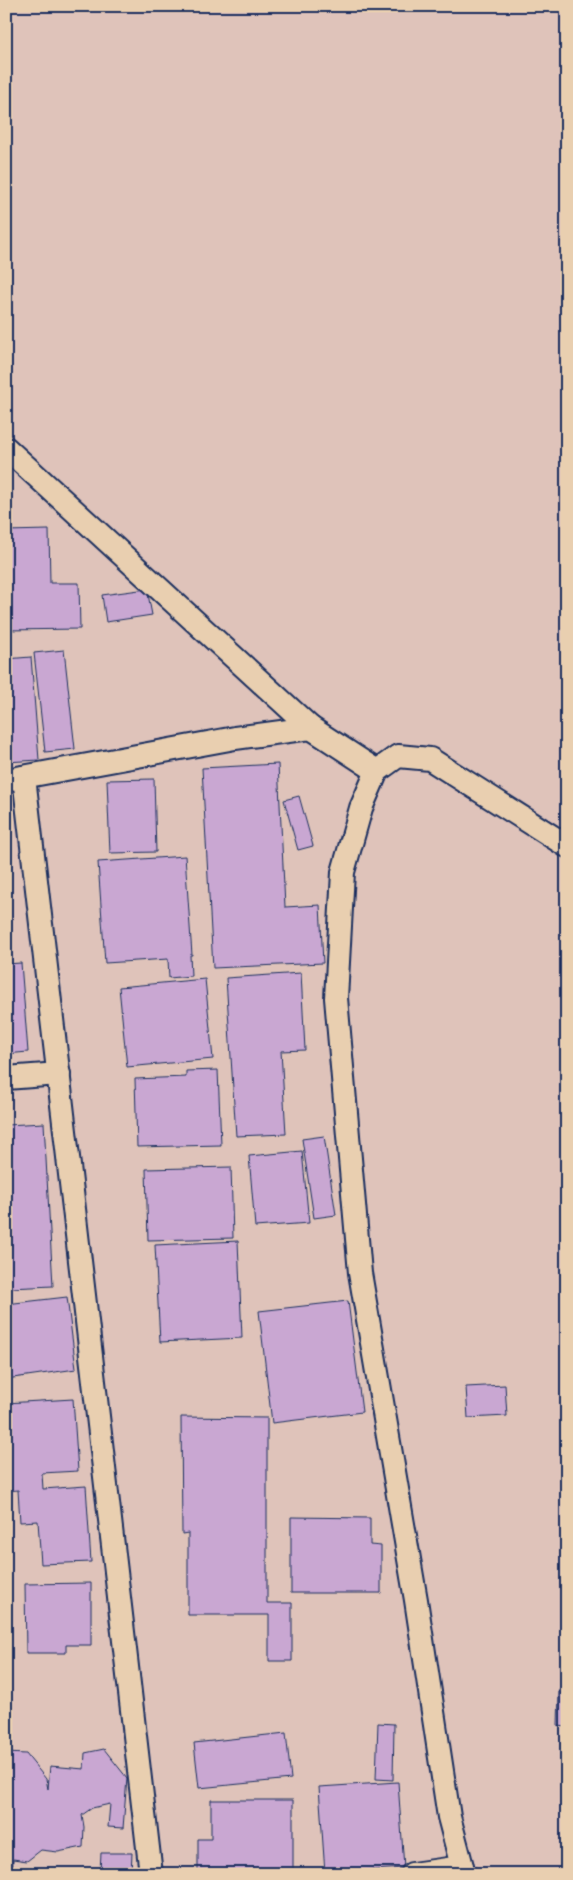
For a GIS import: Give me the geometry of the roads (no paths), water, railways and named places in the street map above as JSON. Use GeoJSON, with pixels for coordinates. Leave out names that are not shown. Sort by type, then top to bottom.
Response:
{"type":"FeatureCollection","features":[{"type":"Feature","properties":{"kind":"street"},"geometry":{"type":"LineString","coordinates":[[10,454],[312,728],[377,771]]}},
{"type":"Feature","properties":{"kind":"street"},"geometry":{"type":"LineString","coordinates":[[151,1874],[58,1074],[15,778],[235,738],[312,728]]}},
{"type":"Feature","properties":{"kind":"street"},"geometry":{"type":"LineString","coordinates":[[412,1874],[463,1871],[449,1817],[416,1600],[360,1273],[336,998],[343,872],[361,808],[377,771],[398,756],[430,759],[567,846]]}},
{"type":"Feature","properties":{"kind":"street"},"geometry":{"type":"LineString","coordinates":[[6,1078],[58,1074]]}}]}
